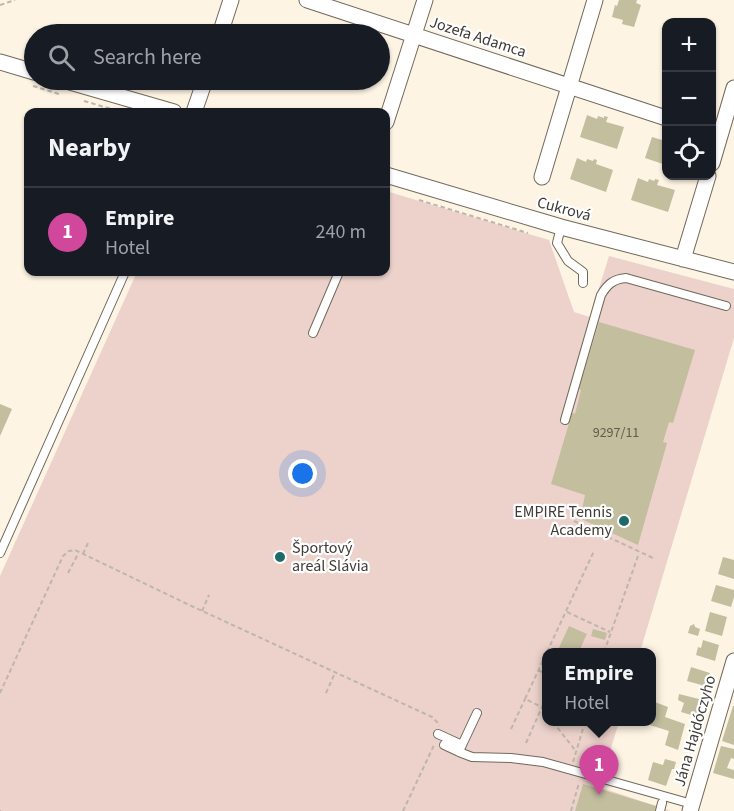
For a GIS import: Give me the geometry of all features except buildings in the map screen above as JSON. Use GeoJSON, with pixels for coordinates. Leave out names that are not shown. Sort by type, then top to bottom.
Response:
{"type":"FeatureCollection","features":[{"type":"Feature","properties":{"kind":"street"},"geometry":{"type":"LineString","coordinates":[[223,24],[231,0]]}},
{"type":"Feature","properties":{"kind":"street","name":"Jozefa Adamca"},"geometry":{"type":"LineString","coordinates":[[307,0],[380,24]]}},
{"type":"Feature","properties":{"kind":"street"},"geometry":{"type":"LineString","coordinates":[[390,110],[425,0]]}},
{"type":"Feature","properties":{"kind":"street"},"geometry":{"type":"LineString","coordinates":[[542,177],[595,0]]}},
{"type":"Feature","properties":{"kind":"street","name":"Jozefa Adamca"},"geometry":{"type":"LineString","coordinates":[[390,27],[662,117]]}},
{"type":"Feature","properties":{"kind":"street"},"geometry":{"type":"LineString","coordinates":[[0,62],[24,69]]}},
{"type":"Feature","properties":{"kind":"street"},"geometry":{"type":"LineString","coordinates":[[716,134],[734,88]]}},
{"type":"Feature","properties":{"kind":"street"},"geometry":{"type":"LineString","coordinates":[[98,90],[160,108]]}},
{"type":"Feature","properties":{"kind":"street"},"geometry":{"type":"LineString","coordinates":[[196,108],[202,90]]}},
{"type":"Feature","properties":{"kind":"street","name":"Cukrová"},"geometry":{"type":"LineString","coordinates":[[390,176],[561,227],[734,272]]}},
{"type":"Feature","properties":{"kind":"street"},"geometry":{"type":"LineString","coordinates":[[683,259],[707,180]]}},
{"type":"Feature","properties":{"kind":"street","name":"Jána Hajdóczyho"},"geometry":{"type":"LineString","coordinates":[[694,809],[734,662]]}},
{"type":"Feature","properties":{"kind":"lane"},"geometry":{"type":"LineString","coordinates":[[561,227],[557,243],[568,261],[584,272],[583,283]]}},
{"type":"Feature","properties":{"kind":"lane"},"geometry":{"type":"LineString","coordinates":[[0,552],[123,276]]}},
{"type":"Feature","properties":{"kind":"lane"},"geometry":{"type":"LineString","coordinates":[[313,333],[337,276]]}},
{"type":"Feature","properties":{"kind":"lane"},"geometry":{"type":"LineString","coordinates":[[565,420],[601,295],[612,282],[626,279],[726,306]]}},
{"type":"Feature","properties":{"kind":"lane"},"geometry":{"type":"LineString","coordinates":[[461,748],[477,713]]}},
{"type":"Feature","properties":{"kind":"lane"},"geometry":{"type":"LineString","coordinates":[[438,734],[472,757],[543,762],[694,809]]}},
{"type":"Feature","properties":{"kind":"lane"},"geometry":{"type":"LineString","coordinates":[[444,745],[461,748]]}},
{"type":"Feature","properties":{"kind":"path"},"geometry":{"type":"LineString","coordinates":[[0,4],[15,0]]}},
{"type":"Feature","properties":{"kind":"path"},"geometry":{"type":"LineString","coordinates":[[574,521],[653,558]]}},
{"type":"Feature","properties":{"kind":"path"},"geometry":{"type":"LineString","coordinates":[[83,554],[88,543]]}},
{"type":"Feature","properties":{"kind":"path"},"geometry":{"type":"LineString","coordinates":[[0,693],[63,556],[72,550],[432,717],[439,726],[438,734],[403,811]]}},
{"type":"Feature","properties":{"kind":"path"},"geometry":{"type":"LineString","coordinates":[[550,648],[594,551]]}},
{"type":"Feature","properties":{"kind":"path"},"geometry":{"type":"LineString","coordinates":[[68,573],[78,554]]}},
{"type":"Feature","properties":{"kind":"path"},"geometry":{"type":"LineString","coordinates":[[605,648],[638,556]]}},
{"type":"Feature","properties":{"kind":"path"},"geometry":{"type":"LineString","coordinates":[[202,611],[209,595]]}},
{"type":"Feature","properties":{"kind":"path"},"geometry":{"type":"LineString","coordinates":[[567,612],[610,632]]}},
{"type":"Feature","properties":{"kind":"path"},"geometry":{"type":"LineString","coordinates":[[560,626],[565,629]]}},
{"type":"Feature","properties":{"kind":"path"},"geometry":{"type":"LineString","coordinates":[[512,729],[542,663]]}},
{"type":"Feature","properties":{"kind":"path"},"geometry":{"type":"LineString","coordinates":[[538,670],[542,672]]}},
{"type":"Feature","properties":{"kind":"path"},"geometry":{"type":"LineString","coordinates":[[326,693],[334,675]]}},
{"type":"Feature","properties":{"kind":"path"},"geometry":{"type":"LineString","coordinates":[[525,699],[542,707]]}},
{"type":"Feature","properties":{"kind":"path"},"geometry":{"type":"LineString","coordinates":[[526,743],[542,709]]}},
{"type":"Feature","properties":{"kind":"path"},"geometry":{"type":"LineString","coordinates":[[556,726],[576,751]]}},
{"type":"Feature","properties":{"kind":"path"},"geometry":{"type":"LineString","coordinates":[[570,770],[584,726]]}},
{"type":"Feature","properties":{"kind":"path"},"geometry":{"type":"LineString","coordinates":[[571,811],[580,780]]}},
{"type":"Feature","properties":{"kind":"shaded area","name":"Športový areál Slávia"},"geometry":{"type":"Polygon","coordinates":[[[390,192],[549,240],[574,312],[590,317],[609,256],[734,289],[734,338],[641,648],[542,648],[542,726],[618,726],[599,787],[671,811],[0,811],[0,576],[135,276],[390,276],[390,192]]]}},
{"type":"Feature","properties":{"kind":"place","name":"EMPIRE Tennis Academy"},"geometry":{"type":"Point","coordinates":[624,521]}},
{"type":"Feature","properties":{"kind":"place","name":"Športový areál Slávia"},"geometry":{"type":"Point","coordinates":[280,557]}},
{"type":"Feature","properties":{"kind":"place","name":"Empire"},"geometry":{"type":"Point","coordinates":[599,795]}}]}
